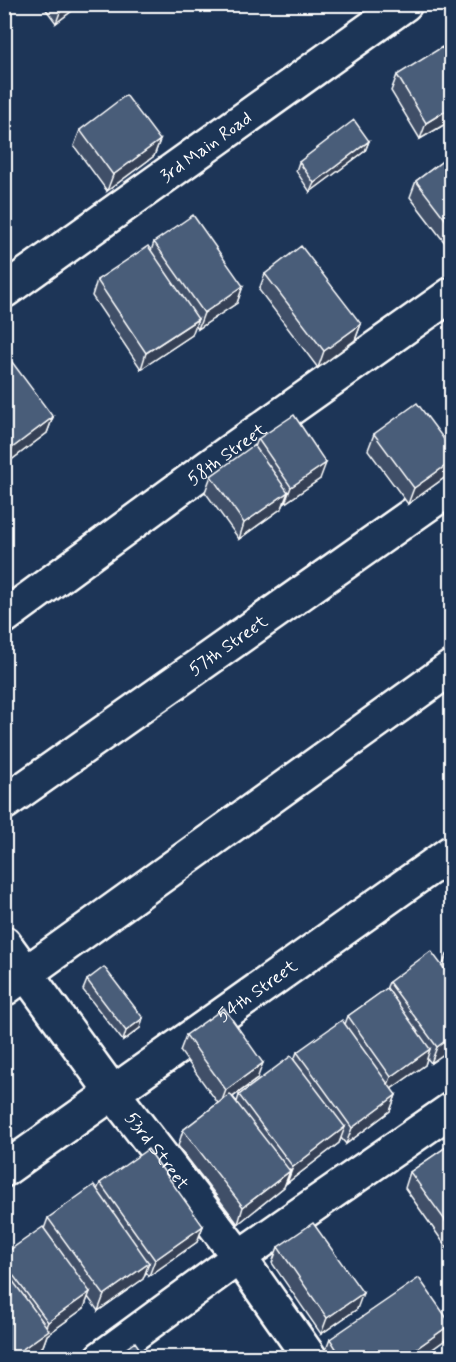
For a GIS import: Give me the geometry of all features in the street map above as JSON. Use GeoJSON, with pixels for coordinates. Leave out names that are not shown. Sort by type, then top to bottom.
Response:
{"type":"FeatureCollection","features":[{"type":"Feature","properties":{"kind":"street","name":"3rd Main Road"},"geometry":{"type":"LineString","coordinates":[[4,291],[405,4]]}},
{"type":"Feature","properties":{"kind":"street","name":"58th Street"},"geometry":{"type":"LineString","coordinates":[[4,617],[229,452],[452,294]]}},
{"type":"Feature","properties":{"kind":"street","name":"57th Street"},"geometry":{"type":"LineString","coordinates":[[4,803],[452,487]]}},
{"type":"Feature","properties":{"kind":"street"},"geometry":{"type":"LineString","coordinates":[[15,981],[452,667]]}},
{"type":"Feature","properties":{"kind":"street","name":"54th Street"},"geometry":{"type":"LineString","coordinates":[[4,1170],[452,852]]}},
{"type":"Feature","properties":{"kind":"street","name":"53rd Street"},"geometry":{"type":"LineString","coordinates":[[4,943],[15,981],[113,1093],[239,1257],[310,1358]]}},
{"type":"Feature","properties":{"kind":"street"},"geometry":{"type":"LineString","coordinates":[[101,1358],[239,1257],[452,1109]]}},
{"type":"Feature","properties":{"kind":"building"},"geometry":{"type":"Polygon","coordinates":[[[442,47],[452,62],[452,107],[426,123],[397,75],[442,47]]]}},
{"type":"Feature","properties":{"kind":"building"},"geometry":{"type":"Polygon","coordinates":[[[126,95],[160,140],[113,175],[80,130],[126,95]]]}},
{"type":"Feature","properties":{"kind":"building"},"geometry":{"type":"Polygon","coordinates":[[[354,120],[369,141],[314,183],[299,162],[354,120]]]}},
{"type":"Feature","properties":{"kind":"building"},"geometry":{"type":"Polygon","coordinates":[[[452,154],[452,228],[416,181],[452,154]]]}},
{"type":"Feature","properties":{"kind":"building"},"geometry":{"type":"Polygon","coordinates":[[[193,215],[243,286],[204,313],[154,242],[193,215]]]}},
{"type":"Feature","properties":{"kind":"building"},"geometry":{"type":"Polygon","coordinates":[[[148,246],[198,319],[146,353],[97,280],[148,246]]]}},
{"type":"Feature","properties":{"kind":"building"},"geometry":{"type":"Polygon","coordinates":[[[301,246],[361,324],[324,351],[265,274],[301,246]]]}},
{"type":"Feature","properties":{"kind":"building"},"geometry":{"type":"Polygon","coordinates":[[[12,362],[53,417],[12,448],[4,438],[4,368],[12,362]]]}},
{"type":"Feature","properties":{"kind":"building"},"geometry":{"type":"Polygon","coordinates":[[[417,403],[452,450],[452,461],[414,488],[374,434],[417,403]]]}},
{"type":"Feature","properties":{"kind":"building"},"geometry":{"type":"Polygon","coordinates":[[[294,415],[326,463],[291,487],[258,439],[294,415]]]}},
{"type":"Feature","properties":{"kind":"building"},"geometry":{"type":"Polygon","coordinates":[[[254,445],[288,492],[244,523],[211,476],[254,445]]]}},
{"type":"Feature","properties":{"kind":"building"},"geometry":{"type":"Polygon","coordinates":[[[431,951],[452,979],[452,1036],[437,1047],[389,982],[431,951]]]}},
{"type":"Feature","properties":{"kind":"building"},"geometry":{"type":"Polygon","coordinates":[[[452,951],[452,961],[447,955],[452,951]]]}},
{"type":"Feature","properties":{"kind":"building"},"geometry":{"type":"Polygon","coordinates":[[[104,967],[143,1018],[126,1031],[87,980],[104,967]]]}},
{"type":"Feature","properties":{"kind":"building"},"geometry":{"type":"Polygon","coordinates":[[[387,988],[430,1049],[391,1077],[348,1016],[387,988]]]}},
{"type":"Feature","properties":{"kind":"building"},"geometry":{"type":"Polygon","coordinates":[[[224,1008],[263,1063],[226,1090],[186,1035],[224,1008]]]}},
{"type":"Feature","properties":{"kind":"building"},"geometry":{"type":"Polygon","coordinates":[[[342,1020],[396,1095],[352,1128],[297,1052],[342,1020]]]}},
{"type":"Feature","properties":{"kind":"building"},"geometry":{"type":"Polygon","coordinates":[[[291,1056],[345,1127],[293,1167],[239,1095],[291,1056]]]}},
{"type":"Feature","properties":{"kind":"building"},"geometry":{"type":"Polygon","coordinates":[[[230,1094],[290,1171],[243,1207],[183,1130],[230,1094]]]}},
{"type":"Feature","properties":{"kind":"building"},"geometry":{"type":"Polygon","coordinates":[[[452,1143],[452,1230],[410,1172],[452,1143]]]}},
{"type":"Feature","properties":{"kind":"building"},"geometry":{"type":"Polygon","coordinates":[[[148,1149],[203,1226],[155,1260],[100,1183],[148,1149]]]}},
{"type":"Feature","properties":{"kind":"building"},"geometry":{"type":"Polygon","coordinates":[[[94,1185],[149,1263],[104,1295],[48,1218],[94,1185]]]}},
{"type":"Feature","properties":{"kind":"building"},"geometry":{"type":"Polygon","coordinates":[[[313,1223],[363,1293],[327,1318],[278,1247],[313,1223]]]}},
{"type":"Feature","properties":{"kind":"building"},"geometry":{"type":"Polygon","coordinates":[[[43,1227],[90,1292],[48,1322],[4,1263],[4,1254],[43,1227]]]}},
{"type":"Feature","properties":{"kind":"building"},"geometry":{"type":"Polygon","coordinates":[[[4,1269],[49,1330],[10,1358],[4,1352],[4,1269]]]}},
{"type":"Feature","properties":{"kind":"building"},"geometry":{"type":"Polygon","coordinates":[[[419,1278],[451,1324],[403,1358],[342,1358],[330,1339],[419,1278]]]}},
{"type":"Feature","properties":{"kind":"building"},"geometry":{"type":"Polygon","coordinates":[[[135,1342],[146,1358],[113,1358],[135,1342]]]}}]}
